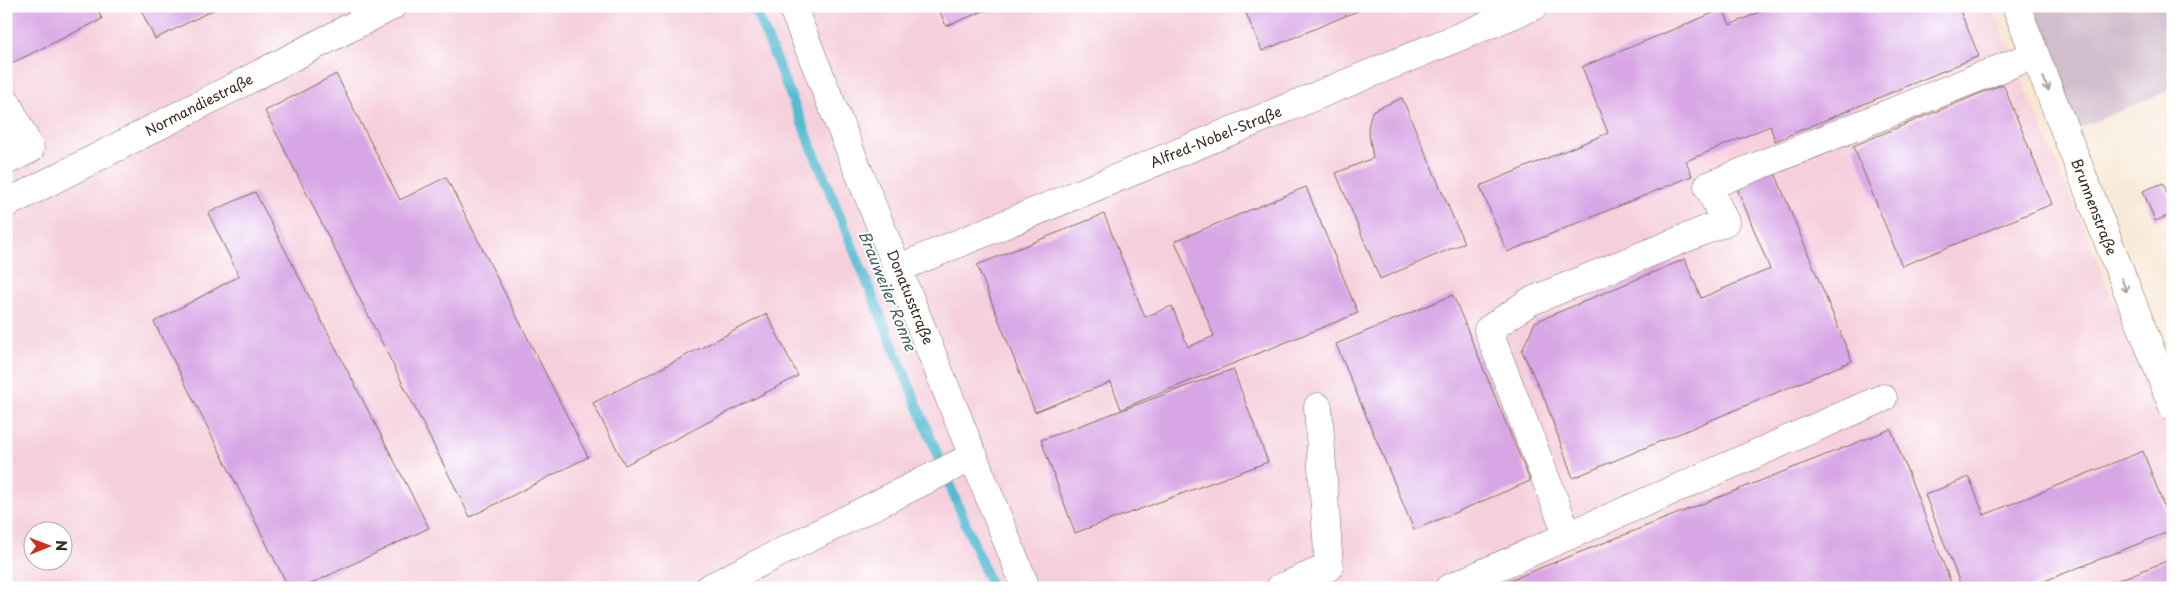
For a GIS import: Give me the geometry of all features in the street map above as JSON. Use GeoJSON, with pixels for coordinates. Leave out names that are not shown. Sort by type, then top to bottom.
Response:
{"type":"FeatureCollection","features":[{"type":"Feature","properties":{"kind":"street","name":"Normandiestraße"},"geometry":{"type":"LineString","coordinates":[[6,204],[392,6]]}},
{"type":"Feature","properties":{"kind":"street","name":"Donatusstraße"},"geometry":{"type":"LineString","coordinates":[[792,6],[899,268],[967,460],[1026,588]]}},
{"type":"Feature","properties":{"kind":"street","name":"Alfred-Nobel-Straße"},"geometry":{"type":"LineString","coordinates":[[899,268],[1534,6]]}},
{"type":"Feature","properties":{"kind":"street","name":"Brunnenstraße"},"geometry":{"type":"LineString","coordinates":[[2016,6],[2173,406]]}},
{"type":"Feature","properties":{"kind":"street"},"geometry":{"type":"LineString","coordinates":[[1568,536],[1488,330],[1529,302],[1725,222],[1708,186],[2034,55]]}},
{"type":"Feature","properties":{"kind":"street"},"geometry":{"type":"LineString","coordinates":[[6,101],[30,149],[6,162]]}},
{"type":"Feature","properties":{"kind":"street"},"geometry":{"type":"LineString","coordinates":[[1449,588],[1883,398]]}},
{"type":"Feature","properties":{"kind":"street"},"geometry":{"type":"LineString","coordinates":[[1280,588],[1330,567],[1318,408]]}},
{"type":"Feature","properties":{"kind":"street"},"geometry":{"type":"LineString","coordinates":[[709,588],[967,460]]}},
{"type":"Feature","properties":{"kind":"shaded area"},"geometry":{"type":"Polygon","coordinates":[[[6,6],[1992,6],[2173,445],[2173,588],[6,588],[6,6]]]}},
{"type":"Feature","properties":{"kind":"shaded area"},"geometry":{"type":"Polygon","coordinates":[[[2021,6],[2173,6],[2173,89],[2071,131],[2021,6]]]}},
{"type":"Feature","properties":{"kind":"building"},"geometry":{"type":"Polygon","coordinates":[[[6,6],[96,6],[102,19],[6,66],[6,6]]]}},
{"type":"Feature","properties":{"kind":"building"},"geometry":{"type":"Polygon","coordinates":[[[139,6],[221,6],[155,39],[139,6]]]}},
{"type":"Feature","properties":{"kind":"building"},"geometry":{"type":"Polygon","coordinates":[[[938,6],[996,6],[946,26],[938,6]]]}},
{"type":"Feature","properties":{"kind":"building"},"geometry":{"type":"Polygon","coordinates":[[[1243,6],[1369,6],[1262,51],[1243,6]]]}},
{"type":"Feature","properties":{"kind":"building"},"geometry":{"type":"Polygon","coordinates":[[[1773,6],[1958,6],[1979,56],[1775,141],[1770,126],[1686,161],[1692,176],[1507,252],[1480,186],[1608,133],[1582,67],[1723,9],[1730,25],[1773,6]]]}},
{"type":"Feature","properties":{"kind":"building"},"geometry":{"type":"Polygon","coordinates":[[[336,74],[400,200],[446,177],[588,457],[470,517],[265,111],[336,74]]]}},
{"type":"Feature","properties":{"kind":"building"},"geometry":{"type":"Polygon","coordinates":[[[2003,84],[2052,204],[1902,266],[1853,146],[2003,84]]]}},
{"type":"Feature","properties":{"kind":"building"},"geometry":{"type":"Polygon","coordinates":[[[1402,98],[1464,243],[1380,279],[1336,173],[1373,158],[1368,128],[1372,111],[1402,98]]]}},
{"type":"Feature","properties":{"kind":"building"},"geometry":{"type":"Polygon","coordinates":[[[1773,168],[1852,361],[1573,478],[1545,400],[1522,351],[1535,322],[1685,259],[1701,298],[1770,269],[1735,183],[1773,168]]]}},
{"type":"Feature","properties":{"kind":"building"},"geometry":{"type":"Polygon","coordinates":[[[2163,183],[2173,208],[2173,214],[2155,221],[2143,191],[2163,183]]]}},
{"type":"Feature","properties":{"kind":"building"},"geometry":{"type":"Polygon","coordinates":[[[1306,187],[1358,313],[1121,409],[1111,382],[1035,412],[977,265],[1104,214],[1145,317],[1172,306],[1188,347],[1214,336],[1175,241],[1306,187]]]}},
{"type":"Feature","properties":{"kind":"building"},"geometry":{"type":"Polygon","coordinates":[[[255,192],[429,528],[302,588],[289,588],[154,322],[239,276],[208,213],[255,192]]]}},
{"type":"Feature","properties":{"kind":"building"},"geometry":{"type":"Polygon","coordinates":[[[1453,295],[1530,481],[1414,530],[1336,344],[1453,295]]]}},
{"type":"Feature","properties":{"kind":"building"},"geometry":{"type":"Polygon","coordinates":[[[767,314],[798,376],[625,465],[593,403],[767,314]]]}},
{"type":"Feature","properties":{"kind":"building"},"geometry":{"type":"Polygon","coordinates":[[[1233,369],[1268,462],[1075,533],[1041,440],[1233,369]]]}},
{"type":"Feature","properties":{"kind":"building"},"geometry":{"type":"Polygon","coordinates":[[[1891,429],[1953,588],[1490,588],[1891,429]]]}},
{"type":"Feature","properties":{"kind":"building"},"geometry":{"type":"Polygon","coordinates":[[[2143,451],[2173,530],[2027,588],[1962,588],[1925,495],[1969,477],[1984,515],[2143,451]]]}},
{"type":"Feature","properties":{"kind":"building"},"geometry":{"type":"Polygon","coordinates":[[[2172,559],[2173,588],[2110,588],[2108,584],[2172,559]]]}},
{"type":"Feature","properties":{"kind":"waterway","name":"Brauweiler Ronne"},"geometry":{"type":"LineString","coordinates":[[754,6],[992,588]]}}]}
